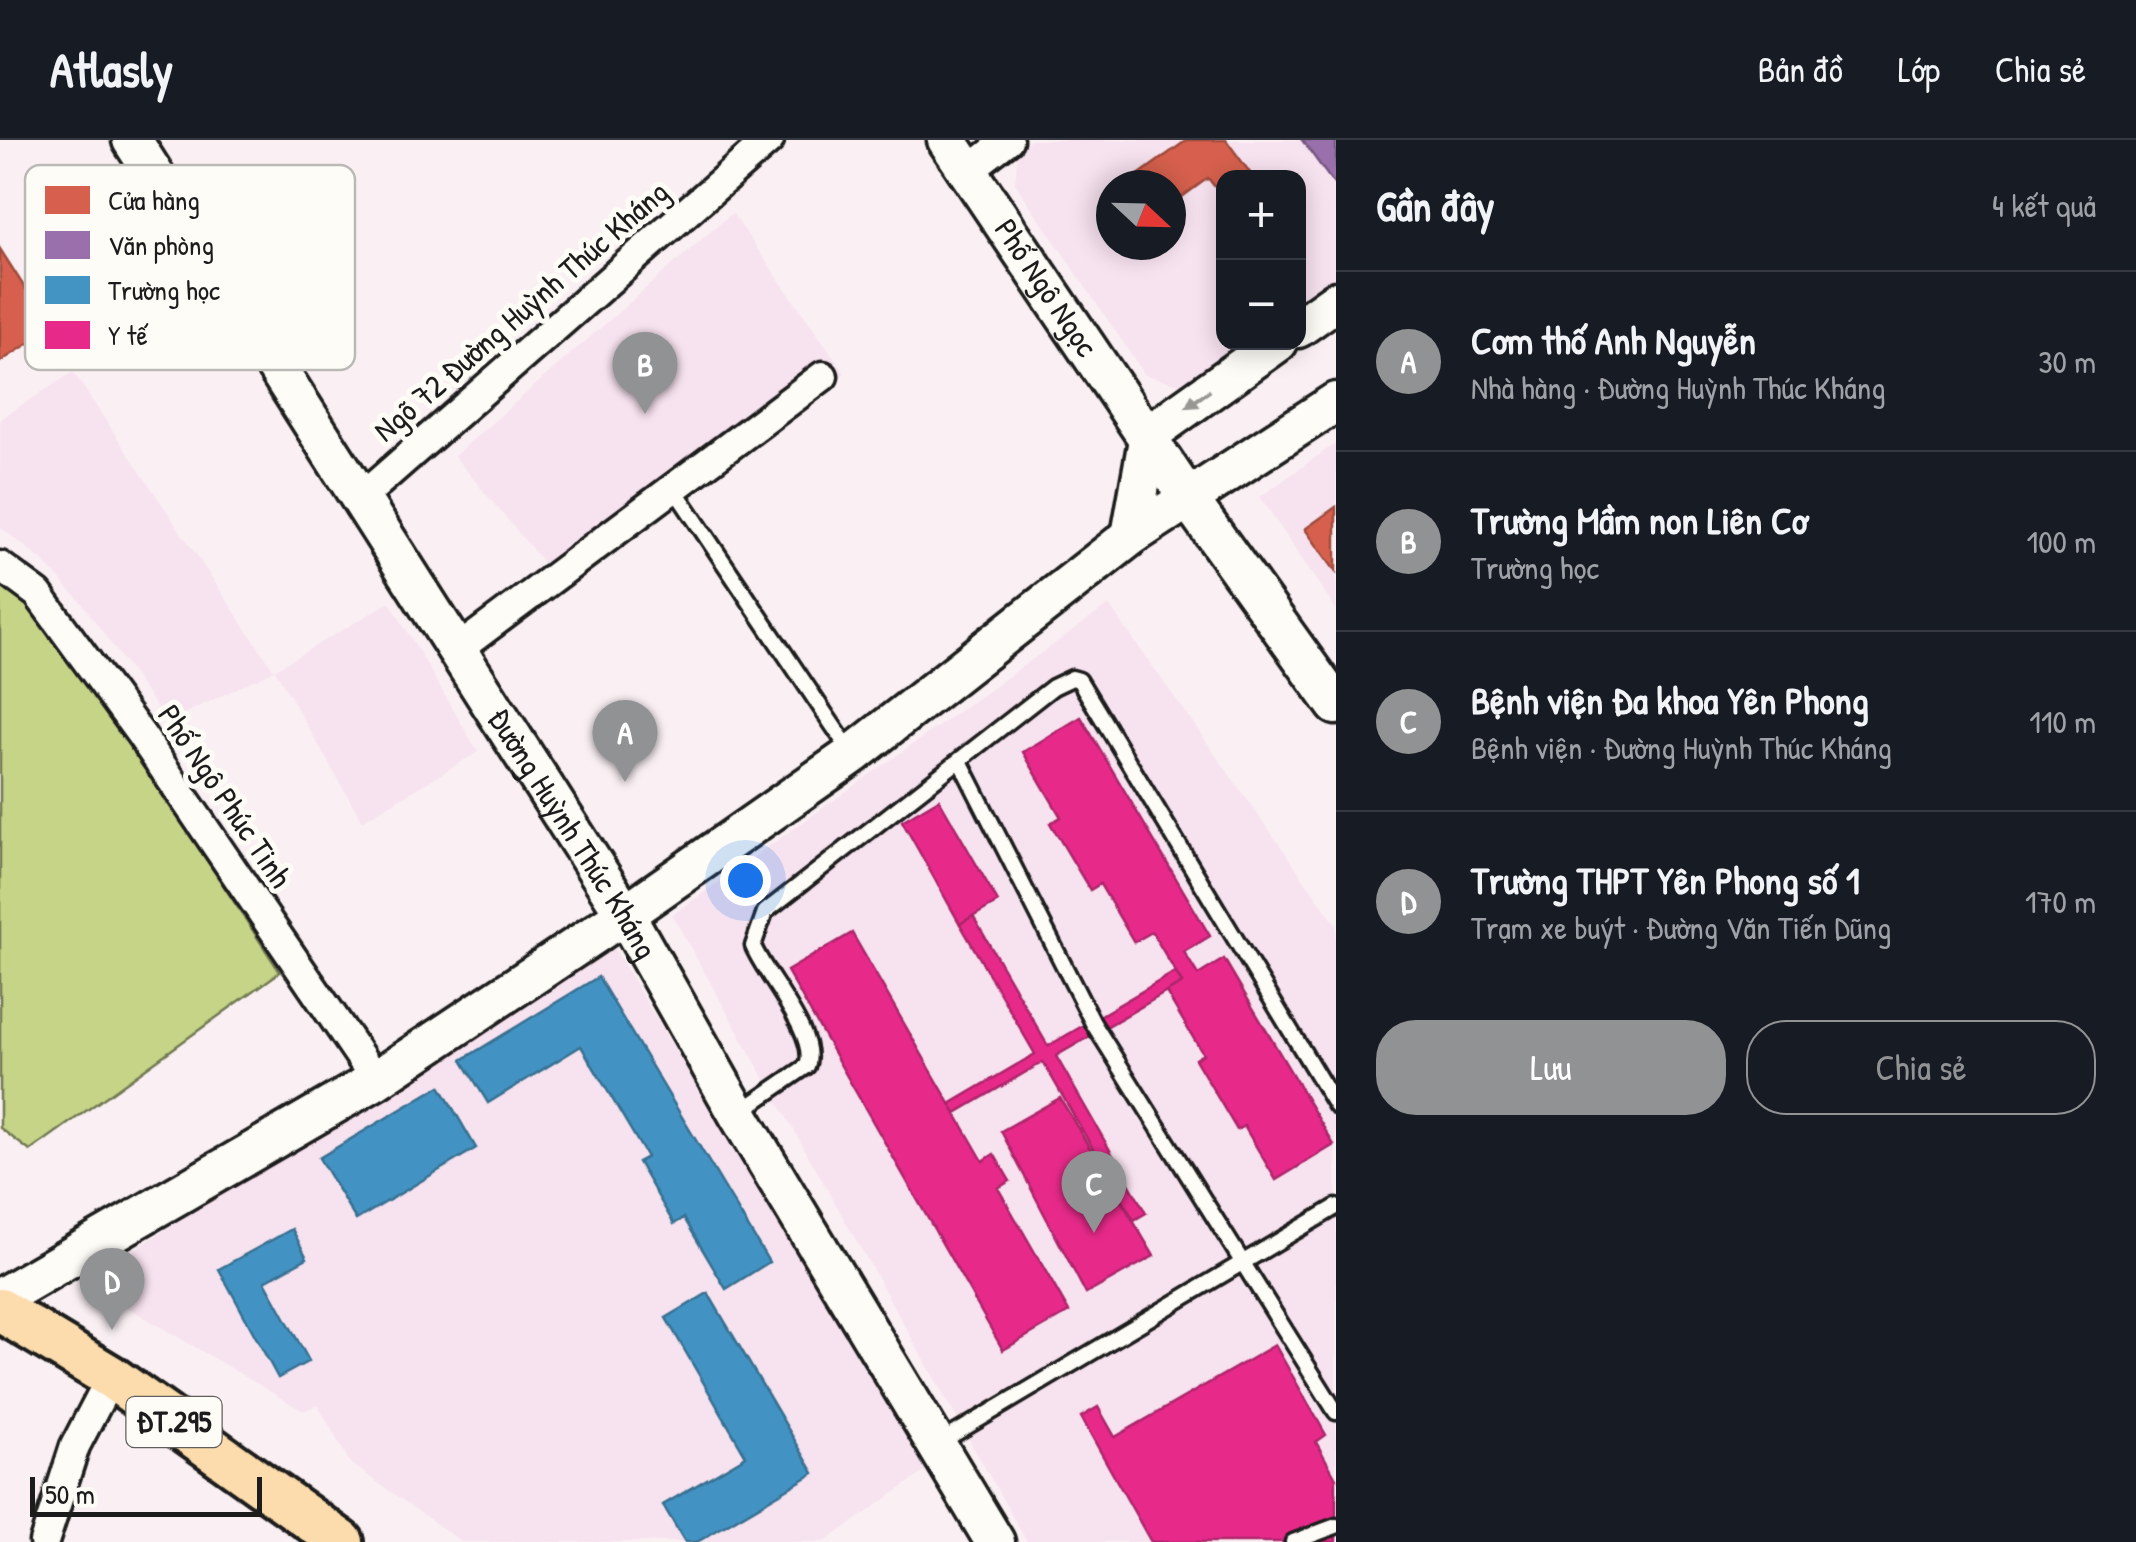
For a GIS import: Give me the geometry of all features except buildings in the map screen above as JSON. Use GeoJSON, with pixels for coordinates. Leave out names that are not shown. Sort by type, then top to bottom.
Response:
{"type":"FeatureCollection","features":[{"type":"Feature","properties":{"kind":"main road","name":"Đường Huỳnh Thúc Kháng"},"geometry":{"type":"LineString","coordinates":[[132,140],[148,165]]}},
{"type":"Feature","properties":{"kind":"main road","name":"Phố Ngô Ngọc"},"geometry":{"type":"LineString","coordinates":[[947,140],[1149,434],[1190,501],[1336,705]]}},
{"type":"Feature","properties":{"kind":"main road"},"geometry":{"type":"LineString","coordinates":[[1306,322],[1336,301]]}},
{"type":"Feature","properties":{"kind":"main road"},"geometry":{"type":"LineString","coordinates":[[1131,536],[1149,434],[1267,350]]}},
{"type":"Feature","properties":{"kind":"main road","name":"Đường Huỳnh Thúc Kháng"},"geometry":{"type":"LineString","coordinates":[[281,370],[625,914],[738,1114],[996,1542]]}},
{"type":"Feature","properties":{"kind":"main road"},"geometry":{"type":"LineString","coordinates":[[0,1298],[376,1080],[625,914],[852,755],[1131,536],[1336,402]]}},
{"type":"Feature","properties":{"kind":"main road","name":"ĐT.295"},"geometry":{"type":"LineString","coordinates":[[0,1310],[111,1376],[342,1542]]}},
{"type":"Feature","properties":{"kind":"street","name":"Ngõ 72 Đường Huỳnh Thúc Kháng"},"geometry":{"type":"LineString","coordinates":[[363,496],[769,140]]}},
{"type":"Feature","properties":{"kind":"street"},"geometry":{"type":"LineString","coordinates":[[969,170],[1008,140]]}},
{"type":"Feature","properties":{"kind":"street"},"geometry":{"type":"LineString","coordinates":[[457,650],[823,376]]}},
{"type":"Feature","properties":{"kind":"street","name":"Phố Ngô Phúc Tinh"},"geometry":{"type":"LineString","coordinates":[[0,566],[38,594],[141,734],[376,1080]]}},
{"type":"Feature","properties":{"kind":"street"},"geometry":{"type":"LineString","coordinates":[[44,1542],[75,1446],[111,1376]]}},
{"type":"Feature","properties":{"kind":"lane"},"geometry":{"type":"LineString","coordinates":[[673,487],[852,755]]}},
{"type":"Feature","properties":{"kind":"lane"},"geometry":{"type":"LineString","coordinates":[[738,1114],[807,1066],[810,1057],[807,1040],[753,946],[760,919],[1053,687],[1072,678],[1078,680],[1336,1106]]}},
{"type":"Feature","properties":{"kind":"lane"},"geometry":{"type":"LineString","coordinates":[[960,763],[1093,1022],[1336,1412]]}},
{"type":"Feature","properties":{"kind":"lane"},"geometry":{"type":"LineString","coordinates":[[938,1444],[1336,1207]]}},
{"type":"Feature","properties":{"kind":"lane"},"geometry":{"type":"LineString","coordinates":[[1293,1542],[1336,1526]]}},
{"type":"Feature","properties":{"kind":"shaded area"},"geometry":{"type":"Polygon","coordinates":[[[1030,140],[1302,140],[1336,187],[1336,279],[1306,301],[1306,170],[1216,170],[1216,350],[1238,350],[1187,386],[1145,375],[1015,183],[1018,149],[1030,140]]]}},
{"type":"Feature","properties":{"kind":"shaded area"},"geometry":{"type":"Polygon","coordinates":[[[732,213],[845,373],[559,581],[454,456],[732,213]]]}},
{"type":"Feature","properties":{"kind":"shaded area"},"geometry":{"type":"Polygon","coordinates":[[[73,372],[274,670],[390,602],[478,752],[362,821],[275,670],[167,722],[82,603],[42,560],[0,527],[0,419],[73,372]]]}},
{"type":"Feature","properties":{"kind":"shaded area"},"geometry":{"type":"Polygon","coordinates":[[[1336,443],[1336,610],[1260,497],[1336,443]]]}},
{"type":"Feature","properties":{"kind":"shaded area"},"geometry":{"type":"Polygon","coordinates":[[[1109,605],[1336,924],[1336,1542],[1027,1542],[672,915],[1109,605]]]}},
{"type":"Feature","properties":{"kind":"shaded area"},"geometry":{"type":"Polygon","coordinates":[[[609,940],[927,1470],[825,1542],[462,1542],[350,1463],[318,1405],[303,1411],[85,1282],[609,940]]]}},
{"type":"Feature","properties":{"kind":"green space"},"geometry":{"type":"Polygon","coordinates":[[[0,583],[32,608],[110,712],[280,972],[30,1151],[0,1128],[0,583]]]}},
{"type":"Feature","properties":{"kind":"place","name":"Trường Mầm non Liên Cơ"},"geometry":{"type":"Point","coordinates":[645,414]}},
{"type":"Feature","properties":{"kind":"place","name":"Cơm thố Anh Nguyễn"},"geometry":{"type":"Point","coordinates":[625,782]}},
{"type":"Feature","properties":{"kind":"place","name":"Bệnh viện Đa khoa Yên Phong"},"geometry":{"type":"Point","coordinates":[1094,1233]}},
{"type":"Feature","properties":{"kind":"place","name":"Trường THPT Yên Phong số 1"},"geometry":{"type":"Point","coordinates":[112,1330]}}]}
